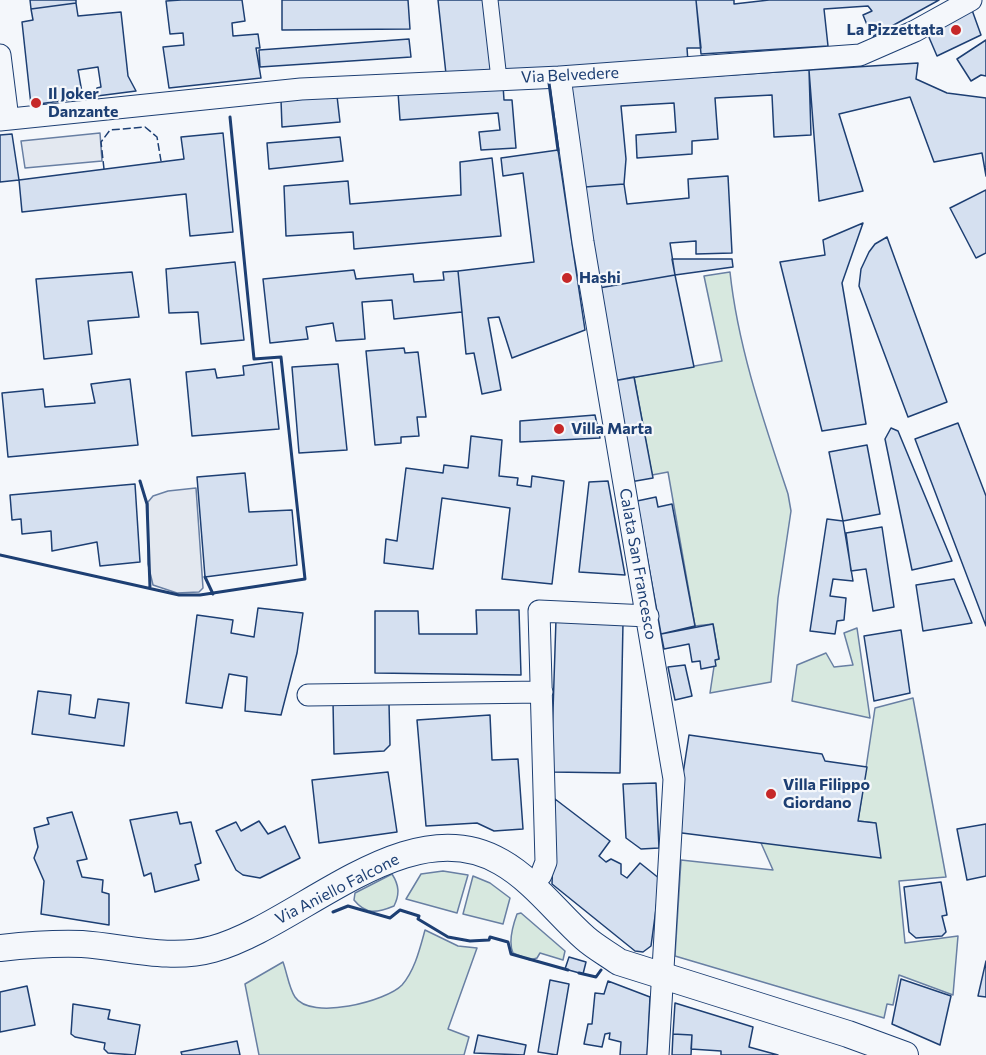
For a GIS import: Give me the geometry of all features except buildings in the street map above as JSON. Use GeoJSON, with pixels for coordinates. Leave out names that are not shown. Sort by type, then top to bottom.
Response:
{"type":"FeatureCollection","features":[{"type":"Feature","properties":{"kind":"street"},"geometry":{"type":"LineString","coordinates":[[490,0],[499,79]]}},
{"type":"Feature","properties":{"kind":"street","name":"Via Belvedere"},"geometry":{"type":"LineString","coordinates":[[4,119],[301,89],[560,77],[860,55],[915,31],[971,0]]}},
{"type":"Feature","properties":{"kind":"street"},"geometry":{"type":"LineString","coordinates":[[0,56],[4,119]]}},
{"type":"Feature","properties":{"kind":"street","name":"Calata San Francesco"},"geometry":{"type":"LineString","coordinates":[[560,77],[583,243],[674,779],[658,1055]]}},
{"type":"Feature","properties":{"kind":"street"},"geometry":{"type":"LineString","coordinates":[[530,885],[541,875],[546,862],[539,611],[648,616]]}},
{"type":"Feature","properties":{"kind":"street"},"geometry":{"type":"LineString","coordinates":[[308,695],[542,692]]}},
{"type":"Feature","properties":{"kind":"street","name":"Via Aniello Falcone"},"geometry":{"type":"LineString","coordinates":[[0,948],[82,944],[185,955],[214,949],[252,933],[391,858],[446,847],[479,852],[502,862],[530,885],[587,941],[619,962],[880,1044],[905,1055]]}},
{"type":"Feature","properties":{"kind":"shaded area"},"geometry":{"type":"Polygon","coordinates":[[[100,133],[102,161],[25,168],[21,141],[100,133]]]}},
{"type":"Feature","properties":{"kind":"shaded area"},"geometry":{"type":"Polygon","coordinates":[[[730,272],[746,357],[788,494],[791,511],[778,598],[771,682],[710,693],[715,660],[719,659],[713,624],[695,626],[668,472],[652,475],[634,377],[722,361],[704,276],[730,272]]]}},
{"type":"Feature","properties":{"kind":"shaded area"},"geometry":{"type":"Polygon","coordinates":[[[196,488],[203,588],[199,592],[177,593],[153,585],[148,564],[148,502],[153,496],[168,491],[196,488]]]}},
{"type":"Feature","properties":{"kind":"shaded area"},"geometry":{"type":"Polygon","coordinates":[[[857,628],[870,718],[792,701],[797,665],[826,653],[834,667],[853,665],[844,633],[857,628]]]}},
{"type":"Feature","properties":{"kind":"shaded area"},"geometry":{"type":"Polygon","coordinates":[[[913,698],[946,877],[899,881],[905,943],[958,936],[953,995],[899,975],[893,1005],[887,1004],[884,1018],[675,956],[681,860],[773,870],[761,843],[875,823],[858,821],[875,708],[913,698]]]}},
{"type":"Feature","properties":{"kind":"shaded area"},"geometry":{"type":"Polygon","coordinates":[[[443,871],[468,875],[457,913],[406,899],[421,874],[443,871]]]}},
{"type":"Feature","properties":{"kind":"shaded area"},"geometry":{"type":"Polygon","coordinates":[[[392,874],[398,890],[394,906],[372,911],[358,905],[354,900],[355,893],[392,874]]]}},
{"type":"Feature","properties":{"kind":"shaded area"},"geometry":{"type":"Polygon","coordinates":[[[473,876],[490,883],[510,898],[503,924],[463,914],[473,876]]]}},
{"type":"Feature","properties":{"kind":"shaded area"},"geometry":{"type":"Polygon","coordinates":[[[521,913],[565,951],[563,960],[540,953],[537,958],[530,960],[513,953],[511,939],[513,928],[517,914],[521,913]]]}},
{"type":"Feature","properties":{"kind":"shaded area"},"geometry":{"type":"Polygon","coordinates":[[[425,930],[458,946],[477,948],[448,1029],[469,1037],[464,1055],[259,1055],[245,984],[283,962],[295,997],[304,1004],[316,1008],[332,1008],[366,1002],[394,991],[407,979],[414,966],[425,930]]]}},
{"type":"Feature","properties":{"kind":"fence"},"geometry":{"type":"LineString","coordinates":[[104,169],[101,142],[110,130],[145,127],[157,137],[161,161]]}},
{"type":"Feature","properties":{"kind":"wall"},"geometry":{"type":"LineString","coordinates":[[549,83],[558,150]]}},
{"type":"Feature","properties":{"kind":"wall"},"geometry":{"type":"LineString","coordinates":[[0,555],[179,595],[200,595],[305,579],[281,357],[254,359],[230,117]]}},
{"type":"Feature","properties":{"kind":"wall"},"geometry":{"type":"LineString","coordinates":[[140,481],[147,504],[150,588]]}},
{"type":"Feature","properties":{"kind":"wall"},"geometry":{"type":"LineString","coordinates":[[205,577],[213,594]]}},
{"type":"Feature","properties":{"kind":"wall"},"geometry":{"type":"LineString","coordinates":[[333,912],[348,906],[390,918],[400,910],[419,916],[418,919],[448,937],[470,941],[489,940],[490,937],[508,942],[511,954],[568,970]]}},
{"type":"Feature","properties":{"kind":"wall"},"geometry":{"type":"LineString","coordinates":[[579,973],[596,977],[601,970]]}},
{"type":"Feature","properties":{"kind":"place","name":"La Pizzettata"},"geometry":{"type":"Point","coordinates":[956,30]}},
{"type":"Feature","properties":{"kind":"place","name":"Il Joker Danzante"},"geometry":{"type":"Point","coordinates":[36,103]}},
{"type":"Feature","properties":{"kind":"place","name":"Hashi"},"geometry":{"type":"Point","coordinates":[567,278]}},
{"type":"Feature","properties":{"kind":"place","name":"Villa Marta"},"geometry":{"type":"Point","coordinates":[559,429]}},
{"type":"Feature","properties":{"kind":"place","name":"Villa Filippo Giordano"},"geometry":{"type":"Point","coordinates":[771,794]}}]}
